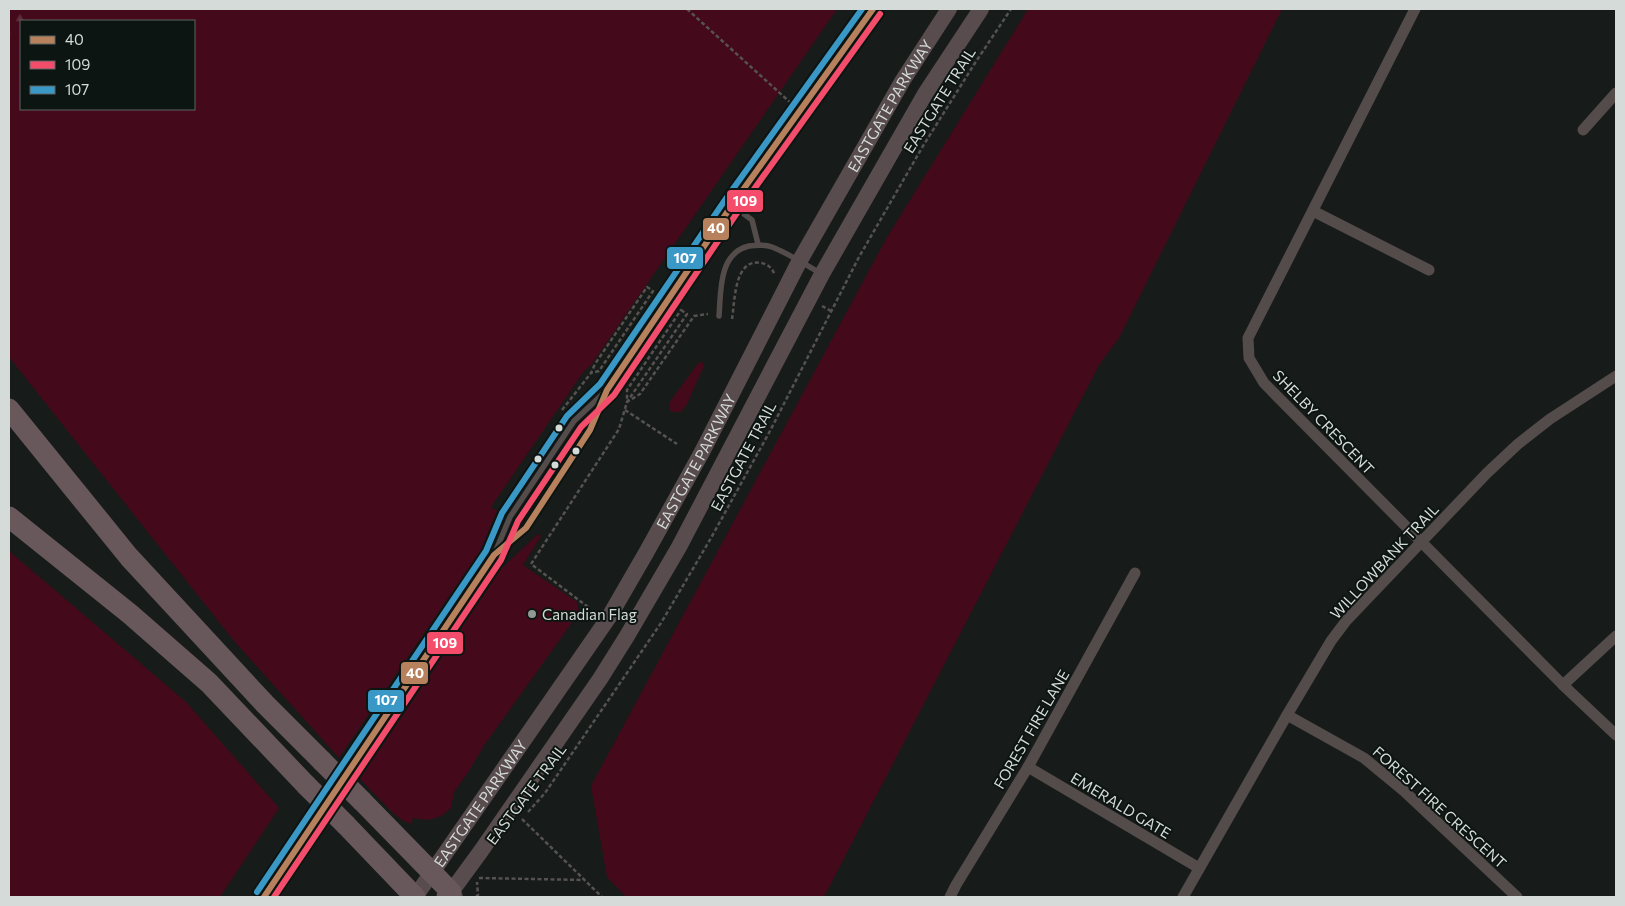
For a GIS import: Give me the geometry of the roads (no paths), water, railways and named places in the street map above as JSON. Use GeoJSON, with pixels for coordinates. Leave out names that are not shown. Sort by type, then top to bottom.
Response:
{"type":"FeatureCollection","features":[{"type":"Feature","properties":{"kind":"highway"},"geometry":{"type":"LineString","coordinates":[[9,409],[129,557],[265,704],[362,801],[451,896]]}},
{"type":"Feature","properties":{"kind":"highway"},"geometry":{"type":"LineString","coordinates":[[9,517],[130,614],[210,683],[415,897]]}},
{"type":"Feature","properties":{"kind":"main road","name":"EASTGATE PARKWAY"},"geometry":{"type":"LineString","coordinates":[[415,897],[613,609],[702,452],[799,262],[903,80],[949,9]]}},
{"type":"Feature","properties":{"kind":"main road","name":"EASTGATE PARKWAY"},"geometry":{"type":"LineString","coordinates":[[451,896],[600,679],[632,628],[679,547],[822,274],[925,94],[982,9]]}},
{"type":"Feature","properties":{"kind":"street","name":"SHELBY CRESCENT"},"geometry":{"type":"LineString","coordinates":[[1415,9],[1248,338],[1249,358],[1264,383],[1563,686],[1616,735]]}},
{"type":"Feature","properties":{"kind":"street"},"geometry":{"type":"LineString","coordinates":[[1583,130],[1616,93]]}},
{"type":"Feature","properties":{"kind":"street"},"geometry":{"type":"LineString","coordinates":[[1313,211],[1429,270]]}},
{"type":"Feature","properties":{"kind":"street","name":"WILLOWBANK TRAIL"},"geometry":{"type":"LineString","coordinates":[[1199,868],[1331,641],[1346,621],[1487,473],[1518,444],[1550,419],[1616,376]]}},
{"type":"Feature","properties":{"kind":"street","name":"FOREST FIRE LANE"},"geometry":{"type":"LineString","coordinates":[[950,897],[1028,767],[1135,573]]}},
{"type":"Feature","properties":{"kind":"street"},"geometry":{"type":"LineString","coordinates":[[1563,686],[1616,636]]}},
{"type":"Feature","properties":{"kind":"street","name":"FOREST FIRE CRESCENT"},"geometry":{"type":"LineString","coordinates":[[1287,715],[1364,758],[1404,791],[1517,897]]}},
{"type":"Feature","properties":{"kind":"street","name":"EMERALD GATE"},"geometry":{"type":"LineString","coordinates":[[1028,767],[1199,868]]}},
{"type":"Feature","properties":{"kind":"street"},"geometry":{"type":"LineString","coordinates":[[1183,897],[1199,868]]}},
{"type":"Feature","properties":{"kind":"lane"},"geometry":{"type":"LineString","coordinates":[[264,897],[494,556],[510,517],[574,421],[606,390],[732,205],[873,9]]}},
{"type":"Feature","properties":{"kind":"lane"},"geometry":{"type":"LineString","coordinates":[[732,205],[752,220],[758,244]]}},
{"type":"Feature","properties":{"kind":"lane"},"geometry":{"type":"LineString","coordinates":[[720,316],[723,272],[730,258],[743,248],[758,244],[771,246],[822,274]]}},
{"type":"Feature","properties":{"kind":"lane"},"geometry":{"type":"LineString","coordinates":[[494,556],[526,528],[590,430],[606,390]]}},
{"type":"Feature","properties":{"kind":"place","name":"Canadian Flag"},"geometry":{"type":"Point","coordinates":[532,614]}}]}
